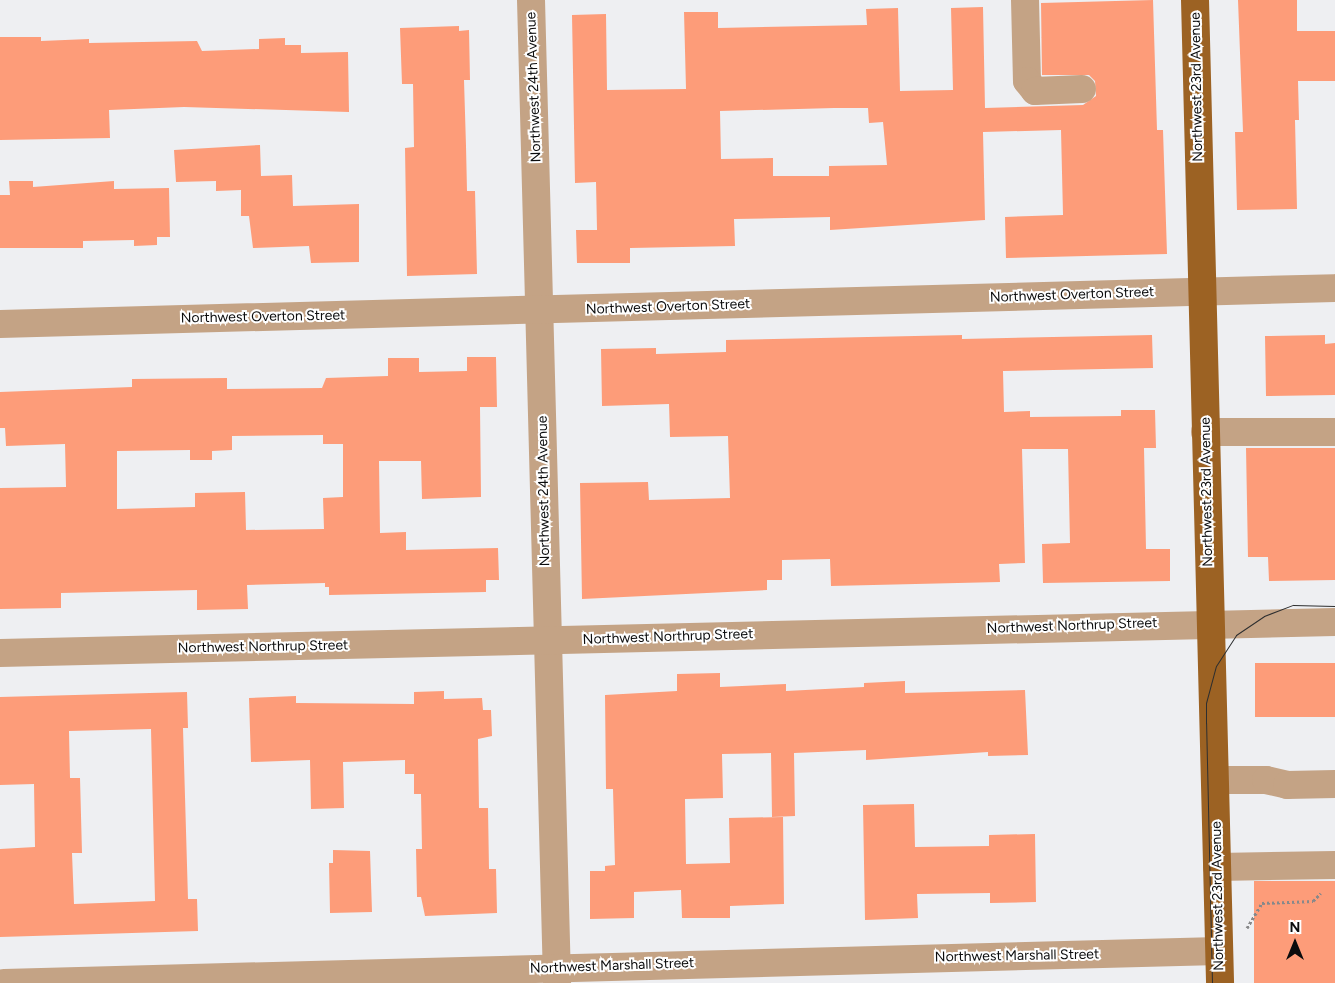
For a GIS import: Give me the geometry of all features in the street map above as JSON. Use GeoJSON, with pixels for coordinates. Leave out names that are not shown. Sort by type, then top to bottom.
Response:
{"type":"FeatureCollection","features":[{"type":"Feature","properties":{"kind":"main road","name":"Northwest 23rd Avenue"},"geometry":{"type":"LineString","coordinates":[[1195,0],[1220,983]]}},
{"type":"Feature","properties":{"kind":"street","name":"Northwest 24th Avenue"},"geometry":{"type":"LineString","coordinates":[[531,0],[557,975]]}},
{"type":"Feature","properties":{"kind":"street"},"geometry":{"type":"LineString","coordinates":[[1025,0],[1026,82],[1035,91],[1082,89]]}},
{"type":"Feature","properties":{"kind":"street","name":"Northwest Overton Street"},"geometry":{"type":"LineString","coordinates":[[0,324],[540,311],[1335,288]]}},
{"type":"Feature","properties":{"kind":"street"},"geometry":{"type":"LineString","coordinates":[[1205,432],[1335,432]]}},
{"type":"Feature","properties":{"kind":"street","name":"Northwest Northrup Street"},"geometry":{"type":"LineString","coordinates":[[0,653],[1211,623],[1335,622]]}},
{"type":"Feature","properties":{"kind":"street"},"geometry":{"type":"LineString","coordinates":[[1215,780],[1266,780],[1287,785],[1335,784]]}},
{"type":"Feature","properties":{"kind":"street"},"geometry":{"type":"LineString","coordinates":[[1217,866],[1331,876]]}},
{"type":"Feature","properties":{"kind":"street","name":"Northwest Marshall Street"},"geometry":{"type":"LineString","coordinates":[[4,983],[557,975],[1220,951]]}},
{"type":"Feature","properties":{"kind":"path"},"geometry":{"type":"LineString","coordinates":[[1246,930],[1262,903],[1313,901],[1331,876]]}},
{"type":"Feature","properties":{"kind":"building"},"geometry":{"type":"Polygon","coordinates":[[[1153,0],[1157,130],[1163,130],[1167,254],[1006,258],[1005,217],[1063,215],[1061,130],[983,132],[985,220],[830,230],[830,217],[734,219],[735,246],[630,248],[630,263],[577,263],[576,230],[597,230],[596,182],[575,183],[572,15],[606,14],[607,90],[686,89],[684,12],[718,12],[718,28],[867,25],[866,9],[898,8],[900,91],[953,90],[951,8],[983,7],[985,108],[1083,105],[1096,96],[1095,81],[1089,75],[1042,75],[1041,3],[1153,0]],[[868,108],[720,111],[721,159],[773,158],[773,176],[829,176],[829,166],[887,165],[883,122],[869,123],[868,108]]]}},
{"type":"Feature","properties":{"kind":"building"},"geometry":{"type":"Polygon","coordinates":[[[1238,0],[1297,0],[1297,31],[1335,31],[1335,81],[1298,81],[1299,120],[1295,120],[1297,209],[1237,210],[1235,132],[1243,132],[1238,0]]]}},
{"type":"Feature","properties":{"kind":"building"},"geometry":{"type":"Polygon","coordinates":[[[459,26],[459,31],[469,30],[470,80],[464,80],[467,191],[475,191],[477,274],[407,276],[405,148],[414,147],[413,84],[402,84],[400,28],[459,26]]]}},
{"type":"Feature","properties":{"kind":"building"},"geometry":{"type":"Polygon","coordinates":[[[0,37],[41,37],[41,41],[89,39],[89,43],[197,41],[202,51],[259,49],[259,39],[285,38],[285,45],[301,45],[301,53],[348,52],[349,112],[184,107],[109,110],[110,138],[0,140],[0,37]]]}},
{"type":"Feature","properties":{"kind":"building"},"geometry":{"type":"Polygon","coordinates":[[[260,145],[261,176],[292,175],[293,206],[359,204],[359,262],[311,263],[309,246],[253,248],[249,216],[241,216],[241,190],[216,191],[216,181],[176,182],[174,150],[260,145]]]}},
{"type":"Feature","properties":{"kind":"building"},"geometry":{"type":"Polygon","coordinates":[[[9,181],[33,181],[33,187],[114,181],[114,189],[169,188],[170,237],[157,237],[157,245],[134,246],[134,240],[83,241],[83,248],[0,248],[0,195],[10,195],[9,181]]]}},
{"type":"Feature","properties":{"kind":"building"},"geometry":{"type":"Polygon","coordinates":[[[962,335],[962,339],[1152,335],[1153,368],[1003,371],[1004,412],[1030,411],[1030,417],[1121,416],[1121,410],[1155,410],[1156,448],[1144,448],[1146,549],[1170,549],[1170,581],[1043,583],[1042,544],[1070,543],[1068,449],[1022,449],[1025,563],[999,564],[1000,582],[831,586],[830,559],[782,560],[782,580],[767,580],[767,590],[582,599],[580,483],[648,482],[649,500],[730,498],[728,436],[670,437],[669,404],[602,406],[601,349],[656,348],[656,354],[726,352],[726,340],[962,335]]]}},
{"type":"Feature","properties":{"kind":"building"},"geometry":{"type":"Polygon","coordinates":[[[1325,335],[1325,344],[1335,343],[1335,395],[1266,396],[1265,336],[1325,335]]]}},
{"type":"Feature","properties":{"kind":"building"},"geometry":{"type":"Polygon","coordinates":[[[467,357],[496,357],[497,407],[480,407],[481,497],[422,499],[421,461],[379,461],[380,533],[406,532],[406,550],[498,548],[499,580],[486,580],[486,592],[329,595],[329,587],[325,587],[325,583],[247,585],[248,609],[197,610],[197,590],[61,593],[61,608],[0,609],[0,488],[66,487],[65,444],[6,446],[5,428],[0,428],[0,392],[132,387],[132,379],[227,378],[227,389],[322,388],[326,378],[388,376],[388,358],[419,358],[419,372],[467,371],[467,357]],[[323,435],[232,436],[232,450],[212,451],[212,460],[190,460],[190,450],[117,451],[117,509],[195,507],[195,493],[245,492],[246,530],[324,529],[323,498],[343,497],[343,444],[323,444],[323,435]]]}},
{"type":"Feature","properties":{"kind":"building"},"geometry":{"type":"Polygon","coordinates":[[[1246,448],[1335,448],[1335,580],[1269,581],[1268,557],[1248,557],[1246,448]]]}},
{"type":"Feature","properties":{"kind":"building"},"geometry":{"type":"Polygon","coordinates":[[[1255,663],[1335,663],[1335,717],[1255,717],[1255,663]]]}},
{"type":"Feature","properties":{"kind":"building"},"geometry":{"type":"Polygon","coordinates":[[[720,673],[720,687],[786,684],[786,691],[864,687],[864,683],[905,681],[905,693],[1025,690],[1028,755],[988,756],[988,752],[866,760],[866,750],[794,753],[795,816],[772,817],[771,753],[722,754],[723,798],[685,799],[686,864],[730,863],[729,818],[783,817],[784,904],[730,906],[730,918],[682,918],[681,890],[634,892],[634,918],[590,919],[590,871],[605,871],[605,866],[615,865],[613,789],[606,789],[605,695],[677,691],[677,674],[720,673]]]}},
{"type":"Feature","properties":{"kind":"building"},"geometry":{"type":"Polygon","coordinates":[[[444,691],[444,699],[482,698],[483,710],[491,710],[492,736],[478,739],[479,808],[488,808],[489,869],[496,869],[497,913],[425,916],[421,897],[417,897],[416,849],[422,849],[421,794],[414,794],[414,774],[405,774],[405,760],[343,762],[344,808],[311,809],[310,760],[251,762],[249,698],[296,696],[296,703],[414,704],[414,692],[444,691]]]}},
{"type":"Feature","properties":{"kind":"building"},"geometry":{"type":"Polygon","coordinates":[[[187,692],[188,728],[183,728],[188,899],[197,899],[198,931],[0,937],[0,849],[35,847],[34,784],[0,785],[0,697],[187,692]],[[151,729],[69,731],[70,778],[80,778],[82,853],[72,853],[74,904],[155,901],[151,729]]]}},
{"type":"Feature","properties":{"kind":"building"},"geometry":{"type":"Polygon","coordinates":[[[914,804],[915,847],[989,846],[989,835],[1035,834],[1036,902],[990,903],[990,893],[917,894],[918,918],[865,920],[863,805],[914,804]]]}},
{"type":"Feature","properties":{"kind":"building"},"geometry":{"type":"Polygon","coordinates":[[[333,850],[370,851],[372,912],[330,913],[329,863],[333,863],[333,850]]]}},
{"type":"Feature","properties":{"kind":"building"},"geometry":{"type":"Polygon","coordinates":[[[1254,881],[1335,881],[1335,983],[1254,983],[1254,881]]]}},
{"type":"Feature","properties":{"kind":"tram line"},"geometry":{"type":"LineString","coordinates":[[1212,983],[1206,703],[1216,666],[1236,635],[1264,616],[1293,605],[1335,606]]}}]}
